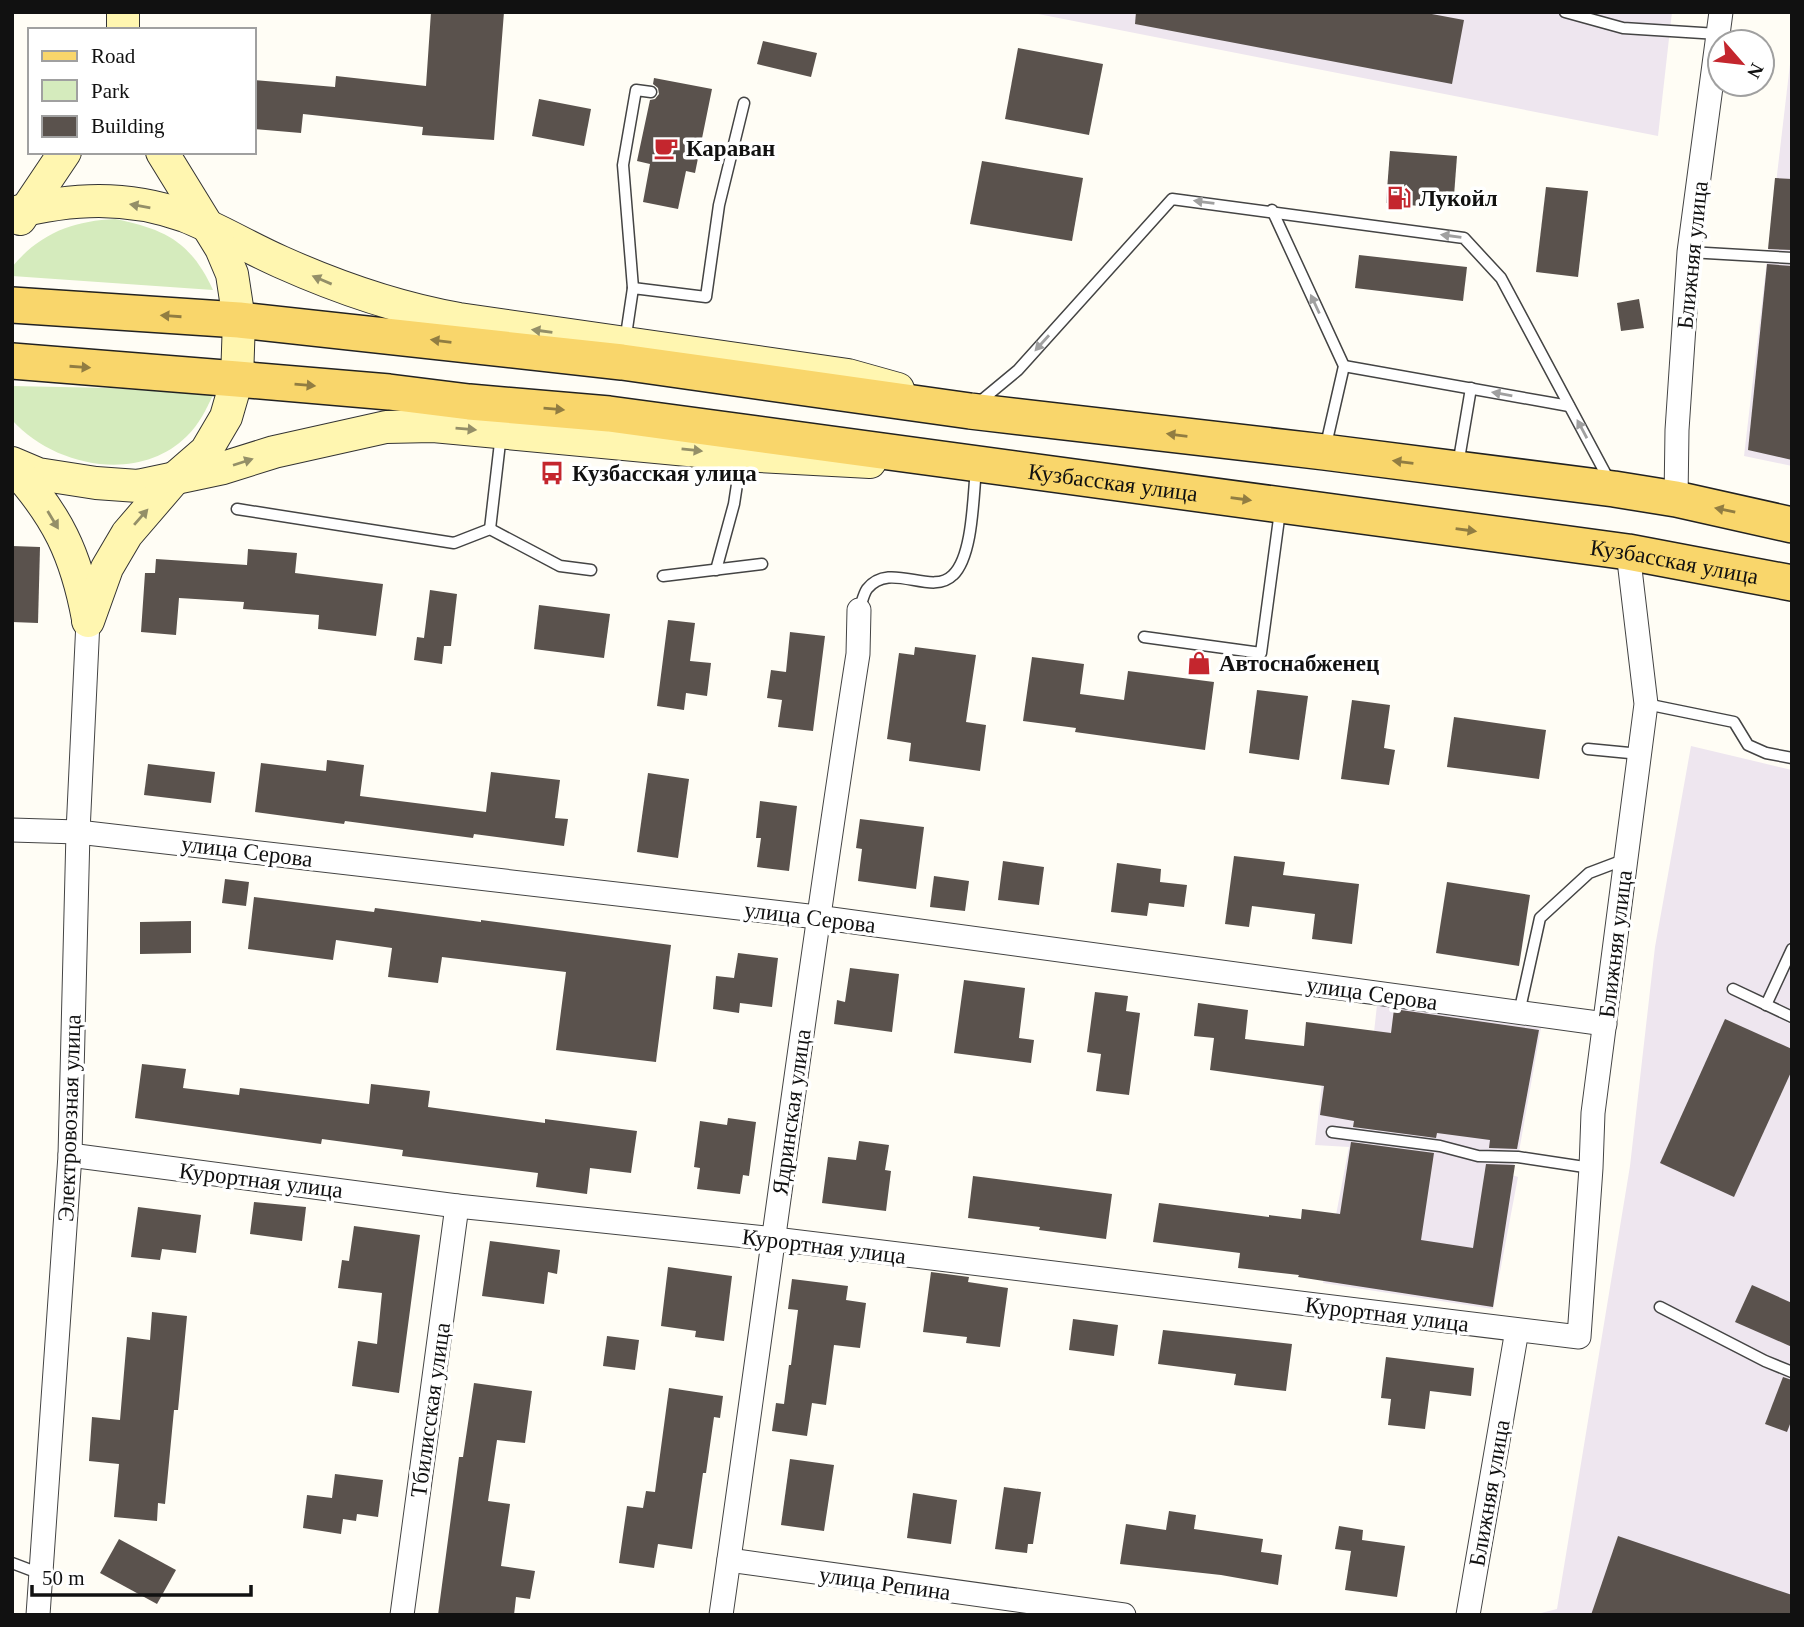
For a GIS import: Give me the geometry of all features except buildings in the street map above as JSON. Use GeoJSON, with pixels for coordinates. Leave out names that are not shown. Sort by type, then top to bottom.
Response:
{"type":"FeatureCollection","features":[{"type":"Feature","properties":{"kind":"main road"},"geometry":{"type":"LineString","coordinates":[[12,305],[239,320],[594,359],[970,411],[1614,489],[1676,499],[1792,524]]}},
{"type":"Feature","properties":{"kind":"main road","name":"Кузбасская улица"},"geometry":{"type":"LineString","coordinates":[[12,361],[389,392],[609,414],[1628,552],[1792,583]]}},
{"type":"Feature","properties":{"kind":"street","name":"Ближняя улица"},"geometry":{"type":"LineString","coordinates":[[1676,499],[1677,430],[1689,251],[1720,23]]}},
{"type":"Feature","properties":{"kind":"street"},"geometry":{"type":"LineString","coordinates":[[17,217],[64,154]]}},
{"type":"Feature","properties":{"kind":"street"},"geometry":{"type":"LineString","coordinates":[[88,621],[107,568],[127,534],[176,477],[206,451],[226,417],[237,379],[239,320],[232,274],[221,248],[163,154]]}},
{"type":"Feature","properties":{"kind":"street"},"geometry":{"type":"LineString","coordinates":[[17,217],[74,200],[99,200],[164,210],[205,225],[328,283],[395,306],[458,319],[848,374],[970,411]]}},
{"type":"Feature","properties":{"kind":"street"},"geometry":{"type":"LineString","coordinates":[[12,465],[38,474],[138,486],[223,468],[274,452],[386,427],[433,426],[846,463],[966,462]]}},
{"type":"Feature","properties":{"kind":"street"},"geometry":{"type":"LineString","coordinates":[[12,465],[54,519],[81,582],[88,621]]}},
{"type":"Feature","properties":{"kind":"street","name":"Ближняя улица"},"geometry":{"type":"LineString","coordinates":[[1579,1338],[1593,1113],[1646,704],[1628,552]]}},
{"type":"Feature","properties":{"kind":"street","name":"Ядринская улица"},"geometry":{"type":"LineString","coordinates":[[721,1615],[775,1239],[817,917],[858,654],[859,610]]}},
{"type":"Feature","properties":{"kind":"street","name":"Электровозная улица"},"geometry":{"type":"LineString","coordinates":[[38,1615],[70,1155],[78,832],[88,621]]}},
{"type":"Feature","properties":{"kind":"street","name":"улица Серова"},"geometry":{"type":"LineString","coordinates":[[12,830],[78,832],[817,917],[1605,1024]]}},
{"type":"Feature","properties":{"kind":"street","name":"Курортная улица"},"geometry":{"type":"LineString","coordinates":[[70,1155],[457,1206],[775,1239],[1579,1338]]}},
{"type":"Feature","properties":{"kind":"street","name":"Тбилисская улица"},"geometry":{"type":"LineString","coordinates":[[402,1615],[457,1206]]}},
{"type":"Feature","properties":{"kind":"street","name":"Ближняя улица"},"geometry":{"type":"LineString","coordinates":[[1468,1615],[1517,1330]]}},
{"type":"Feature","properties":{"kind":"street","name":"улица Репина"},"geometry":{"type":"LineString","coordinates":[[729,1560],[1069,1611],[1124,1615]]}},
{"type":"Feature","properties":{"kind":"lane"},"geometry":{"type":"LineString","coordinates":[[1565,12],[1623,28],[1720,23]]}},
{"type":"Feature","properties":{"kind":"lane"},"geometry":{"type":"LineString","coordinates":[[594,359],[625,343],[633,288],[623,165],[636,90],[651,92]]}},
{"type":"Feature","properties":{"kind":"lane"},"geometry":{"type":"LineString","coordinates":[[633,288],[706,297],[719,205],[744,103]]}},
{"type":"Feature","properties":{"kind":"lane"},"geometry":{"type":"LineString","coordinates":[[970,411],[1018,370],[1172,199],[1272,210],[1464,237],[1502,278],[1614,489]]}},
{"type":"Feature","properties":{"kind":"lane"},"geometry":{"type":"LineString","coordinates":[[1272,210],[1343,366],[1324,452]]}},
{"type":"Feature","properties":{"kind":"lane"},"geometry":{"type":"LineString","coordinates":[[1689,251],[1792,258]]}},
{"type":"Feature","properties":{"kind":"lane"},"geometry":{"type":"LineString","coordinates":[[1343,366],[1569,406]]}},
{"type":"Feature","properties":{"kind":"lane"},"geometry":{"type":"LineString","coordinates":[[1457,469],[1471,388]]}},
{"type":"Feature","properties":{"kind":"lane"},"geometry":{"type":"LineString","coordinates":[[490,529],[501,432]]}},
{"type":"Feature","properties":{"kind":"lane"},"geometry":{"type":"LineString","coordinates":[[716,570],[734,505],[741,455]]}},
{"type":"Feature","properties":{"kind":"lane"},"geometry":{"type":"LineString","coordinates":[[859,610],[866,590],[879,578],[893,577],[942,583],[954,575],[965,555],[966,462]]}},
{"type":"Feature","properties":{"kind":"lane"},"geometry":{"type":"LineString","coordinates":[[1144,637],[1261,653],[1281,504]]}},
{"type":"Feature","properties":{"kind":"lane"},"geometry":{"type":"LineString","coordinates":[[237,509],[454,543],[490,529],[560,566],[591,570]]}},
{"type":"Feature","properties":{"kind":"lane"},"geometry":{"type":"LineString","coordinates":[[663,576],[762,564]]}},
{"type":"Feature","properties":{"kind":"lane"},"geometry":{"type":"LineString","coordinates":[[1646,704],[1734,722],[1748,745],[1766,753],[1792,758]]}},
{"type":"Feature","properties":{"kind":"lane"},"geometry":{"type":"LineString","coordinates":[[1588,749],[1640,754]]}},
{"type":"Feature","properties":{"kind":"lane"},"geometry":{"type":"LineString","coordinates":[[1519,1013],[1540,918],[1589,873],[1626,859]]}},
{"type":"Feature","properties":{"kind":"lane"},"geometry":{"type":"LineString","coordinates":[[1766,1004],[1792,949]]}},
{"type":"Feature","properties":{"kind":"lane"},"geometry":{"type":"LineString","coordinates":[[1733,989],[1792,1017]]}},
{"type":"Feature","properties":{"kind":"lane"},"geometry":{"type":"LineString","coordinates":[[1332,1132],[1440,1146],[1478,1156],[1518,1157],[1591,1168]]}},
{"type":"Feature","properties":{"kind":"lane"},"geometry":{"type":"LineString","coordinates":[[1660,1307],[1792,1372]]}},
{"type":"Feature","properties":{"kind":"lane"},"geometry":{"type":"LineString","coordinates":[[12,1563],[41,1574]]}},
{"type":"Feature","properties":{"kind":"shaded area"},"geometry":{"type":"Polygon","coordinates":[[[1028,12],[1672,12],[1658,136],[1028,12]]]}},
{"type":"Feature","properties":{"kind":"shaded area"},"geometry":{"type":"Polygon","coordinates":[[[1792,47],[1792,466],[1744,456],[1792,47]]]}},
{"type":"Feature","properties":{"kind":"shaded area"},"geometry":{"type":"Polygon","coordinates":[[[1691,746],[1792,770],[1792,1615],[1533,1615],[1557,1609],[1630,1166],[1655,947],[1691,746]]]}},
{"type":"Feature","properties":{"kind":"shaded area"},"geometry":{"type":"Polygon","coordinates":[[[1377,1005],[1541,1028],[1518,1157],[1513,1166],[1512,1175],[1518,1177],[1493,1309],[1323,1283],[1349,1147],[1315,1145],[1323,1073],[1369,1078],[1377,1005]]]}},
{"type":"Feature","properties":{"kind":"green space"},"geometry":{"type":"Polygon","coordinates":[[[115,219],[148,228],[174,240],[195,260],[213,290],[12,276],[12,267],[46,237],[71,226],[115,219]]]}},
{"type":"Feature","properties":{"kind":"green space"},"geometry":{"type":"Polygon","coordinates":[[[12,386],[110,388],[213,395],[202,417],[187,436],[167,451],[145,460],[97,464],[50,449],[12,420],[12,386]]]}},
{"type":"Feature","properties":{"kind":"place","name":"Караван"},"geometry":{"type":"Point","coordinates":[666,148]}},
{"type":"Feature","properties":{"kind":"place","name":"Лукойл"},"geometry":{"type":"Point","coordinates":[1399,198]}},
{"type":"Feature","properties":{"kind":"place","name":"Кузбасская улица"},"geometry":{"type":"Point","coordinates":[552,473]}},
{"type":"Feature","properties":{"kind":"place","name":"Автоснабженец"},"geometry":{"type":"Point","coordinates":[1199,663]}}]}
